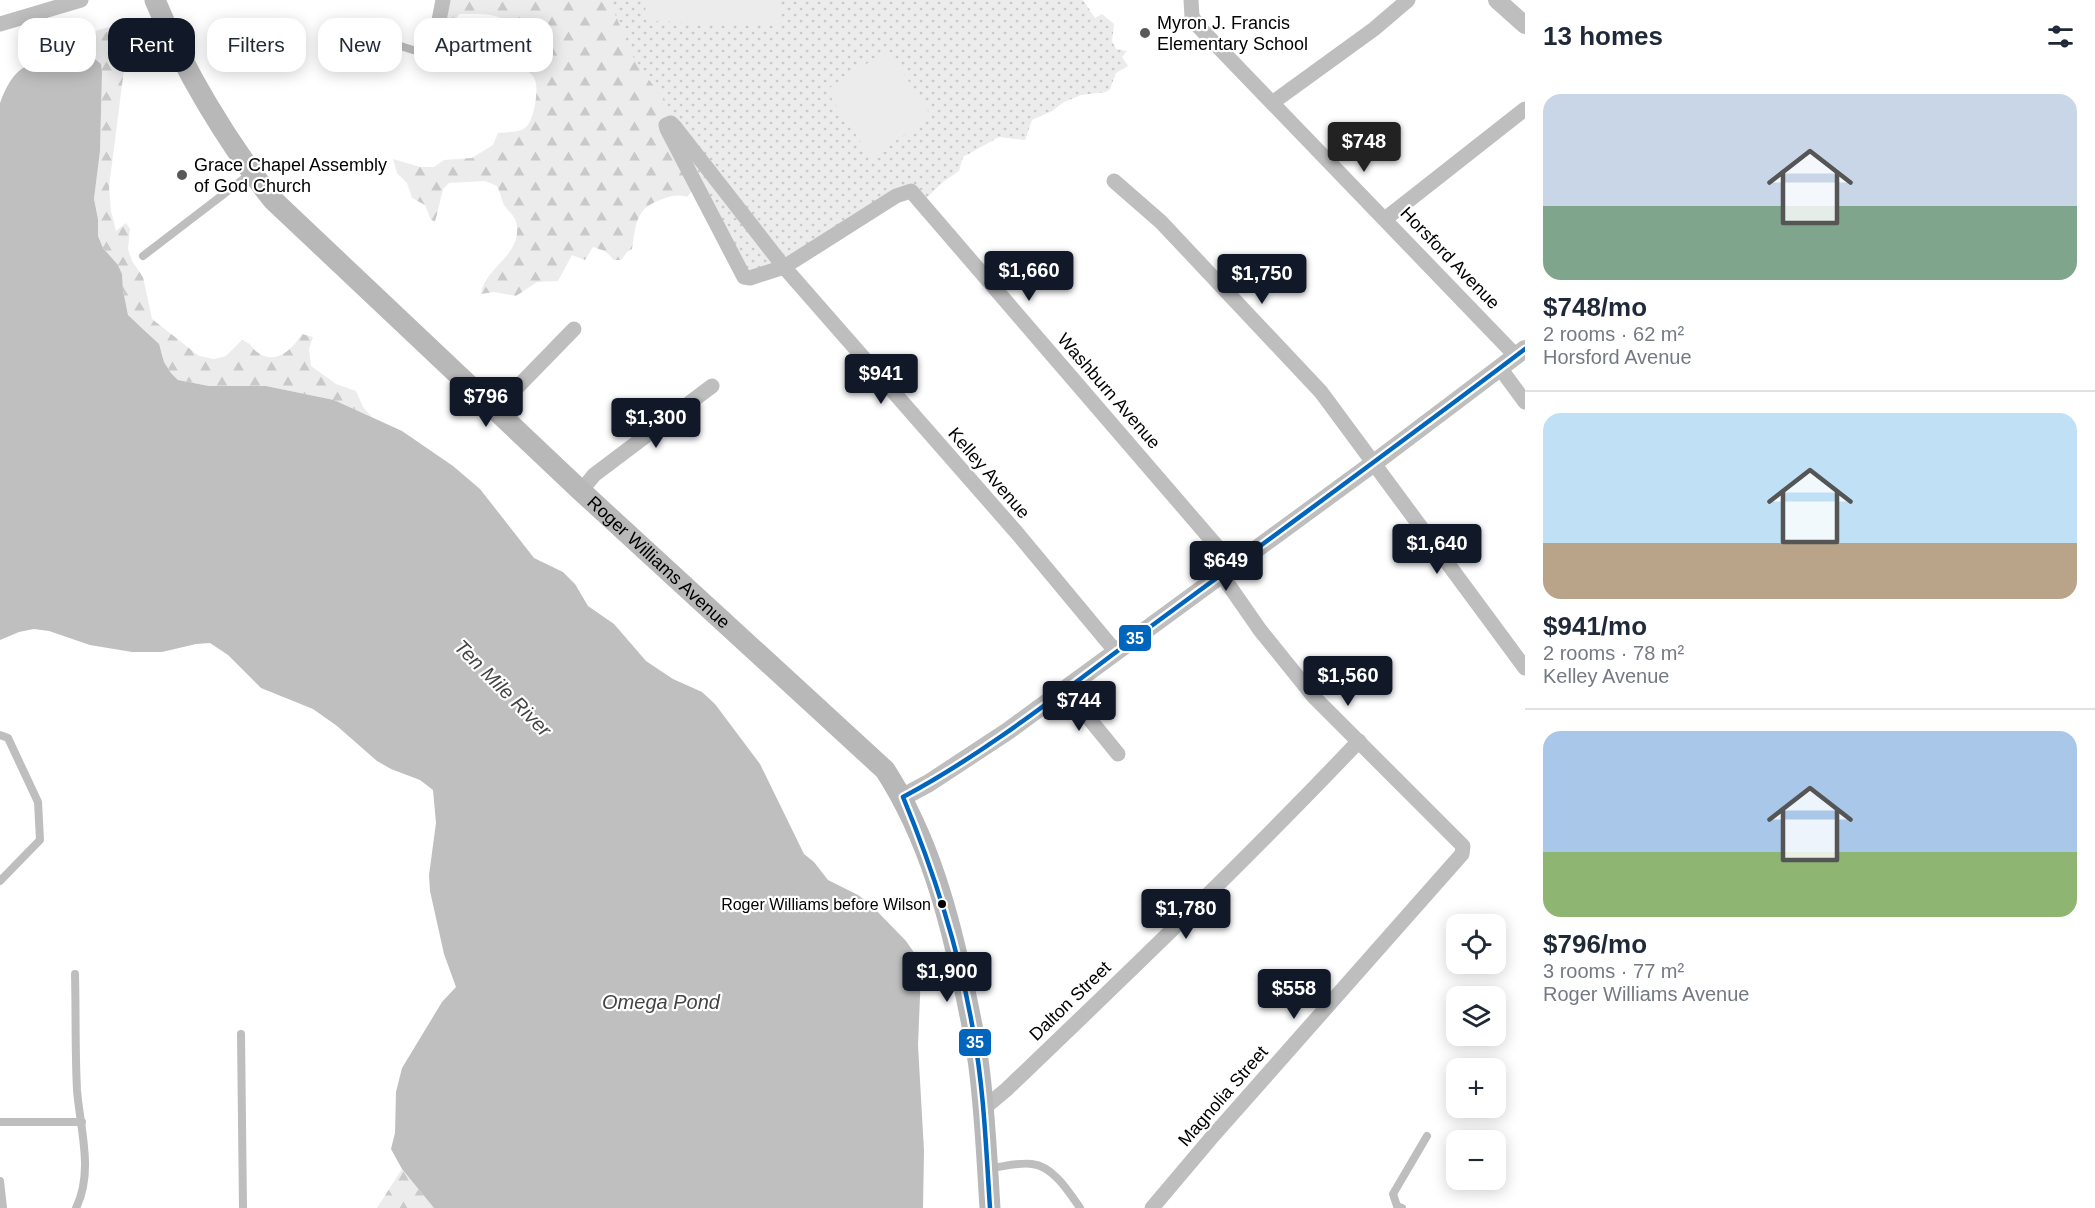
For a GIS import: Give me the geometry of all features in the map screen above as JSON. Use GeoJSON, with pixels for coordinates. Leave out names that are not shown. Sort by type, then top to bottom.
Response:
{"type":"FeatureCollection","features":[{"type":"Feature","properties":{"kind":"main road","name":"Roger Williams Avenue"},"geometry":{"type":"LineString","coordinates":[[154,0],[195,80],[251,173],[281,208],[582,491],[885,770],[903,797],[947,915],[976,1046],[990,1208]]}},
{"type":"Feature","properties":{"kind":"street"},"geometry":{"type":"LineString","coordinates":[[0,24],[81,0]]}},
{"type":"Feature","properties":{"kind":"street"},"geometry":{"type":"LineString","coordinates":[[439,18],[443,0]]}},
{"type":"Feature","properties":{"kind":"street","name":"Horsford Avenue"},"geometry":{"type":"LineString","coordinates":[[1191,0],[1192,16],[1197,25],[1385,219],[1521,352]]}},
{"type":"Feature","properties":{"kind":"street"},"geometry":{"type":"LineString","coordinates":[[1272,104],[1374,29],[1408,0]]}},
{"type":"Feature","properties":{"kind":"street"},"geometry":{"type":"LineString","coordinates":[[1497,0],[1525,25]]}},
{"type":"Feature","properties":{"kind":"street"},"geometry":{"type":"LineString","coordinates":[[1385,219],[1525,110]]}},
{"type":"Feature","properties":{"kind":"street","name":"Kelley Avenue"},"geometry":{"type":"LineString","coordinates":[[784,267],[750,278],[744,277],[666,129],[666,125],[671,123],[675,126],[784,267],[1017,533],[1116,652]]}},
{"type":"Feature","properties":{"kind":"street"},"geometry":{"type":"LineString","coordinates":[[1114,181],[1161,222],[1321,392],[1525,668]]}},
{"type":"Feature","properties":{"kind":"street","name":"Washburn Avenue"},"geometry":{"type":"LineString","coordinates":[[784,267],[896,196],[911,191],[1227,569],[1260,630],[1314,697],[1463,846]]}},
{"type":"Feature","properties":{"kind":"street"},"geometry":{"type":"LineString","coordinates":[[495,410],[574,329]]}},
{"type":"Feature","properties":{"kind":"street"},"geometry":{"type":"LineString","coordinates":[[903,797],[929,783],[1008,731],[1374,463],[1521,352]]}},
{"type":"Feature","properties":{"kind":"street"},"geometry":{"type":"LineString","coordinates":[[1500,368],[1525,402]]}},
{"type":"Feature","properties":{"kind":"street"},"geometry":{"type":"LineString","coordinates":[[582,491],[594,475],[712,386]]}},
{"type":"Feature","properties":{"kind":"street"},"geometry":{"type":"LineString","coordinates":[[1065,689],[1118,754]]}},
{"type":"Feature","properties":{"kind":"street","name":"Dalton Street"},"geometry":{"type":"LineString","coordinates":[[983,1109],[1007,1089],[1189,914],[1281,823],[1359,741]]}},
{"type":"Feature","properties":{"kind":"street","name":"Magnolia Street"},"geometry":{"type":"LineString","coordinates":[[1152,1208],[1219,1128],[1462,854],[1463,846]]}},
{"type":"Feature","properties":{"kind":"lane"},"geometry":{"type":"LineString","coordinates":[[143,256],[251,173]]}},
{"type":"Feature","properties":{"kind":"lane"},"geometry":{"type":"LineString","coordinates":[[0,735],[8,738],[38,802],[40,840],[0,881]]}},
{"type":"Feature","properties":{"kind":"lane"},"geometry":{"type":"LineString","coordinates":[[75,974],[77,1091],[84,1140],[84,1193],[76,1208]]}},
{"type":"Feature","properties":{"kind":"lane"},"geometry":{"type":"LineString","coordinates":[[242,1034],[243,1208]]}},
{"type":"Feature","properties":{"kind":"lane"},"geometry":{"type":"LineString","coordinates":[[0,1122],[82,1122]]}},
{"type":"Feature","properties":{"kind":"lane"},"geometry":{"type":"LineString","coordinates":[[1402,1208],[1397,1206],[1393,1194],[1427,1136]]}},
{"type":"Feature","properties":{"kind":"lane"},"geometry":{"type":"LineString","coordinates":[[987,1168],[1032,1164],[1047,1170],[1067,1189],[1080,1208]]}},
{"type":"Feature","properties":{"kind":"lane"},"geometry":{"type":"LineString","coordinates":[[0,1181],[4,1207]]}},
{"type":"Feature","properties":{"kind":"green space"},"geometry":{"type":"Polygon","coordinates":[[[442,0],[623,0],[668,98],[696,186],[687,197],[670,197],[646,208],[638,219],[632,249],[621,260],[614,260],[605,251],[593,247],[585,260],[572,255],[558,281],[537,282],[516,296],[494,292],[481,294],[489,276],[509,252],[517,233],[515,219],[504,205],[497,186],[485,181],[449,183],[443,189],[435,222],[431,220],[425,205],[412,198],[407,183],[397,173],[393,159],[420,167],[434,167],[444,160],[472,158],[493,145],[498,133],[517,131],[526,127],[535,105],[536,91],[535,80],[528,72],[553,72],[553,18],[502,18],[490,15],[460,14],[456,18],[448,18],[443,14],[442,0]]]}},
{"type":"Feature","properties":{"kind":"green space"},"geometry":{"type":"Polygon","coordinates":[[[609,0],[1083,0],[1095,18],[1102,14],[1114,24],[1112,41],[1116,49],[1127,51],[1122,57],[1128,66],[1116,73],[1110,89],[1106,92],[1081,95],[1032,120],[1025,140],[999,137],[963,157],[959,171],[943,182],[919,205],[911,198],[904,198],[808,252],[745,275],[663,123],[667,103],[636,63],[609,0]]]}},
{"type":"Feature","properties":{"kind":"green space"},"geometry":{"type":"Polygon","coordinates":[[[645,0],[779,0],[780,25],[646,21],[645,0]]]}},
{"type":"Feature","properties":{"kind":"green space"},"geometry":{"type":"Polygon","coordinates":[[[108,27],[108,72],[124,72],[109,187],[111,211],[116,231],[126,223],[130,229],[128,249],[132,261],[143,277],[152,319],[199,356],[214,359],[226,356],[242,340],[264,356],[277,357],[293,346],[302,334],[313,337],[309,349],[311,366],[336,384],[356,391],[363,407],[372,417],[334,400],[266,386],[209,386],[178,380],[164,362],[162,353],[150,335],[128,315],[122,274],[118,265],[103,248],[98,236],[98,219],[94,199],[100,151],[102,73],[96,67],[96,31],[108,27]]]}},
{"type":"Feature","properties":{"kind":"green space"},"geometry":{"type":"Polygon","coordinates":[[[888,50],[932,117],[871,157],[826,90],[888,50]]]}},
{"type":"Feature","properties":{"kind":"green space"},"geometry":{"type":"Polygon","coordinates":[[[402,1169],[434,1208],[377,1208],[402,1169]]]}},
{"type":"Feature","properties":{"kind":"water","name":"Omega Pond"},"geometry":{"type":"Polygon","coordinates":[[[96,60],[101,64],[100,151],[94,199],[98,219],[98,236],[103,248],[118,265],[122,274],[128,315],[159,344],[164,362],[178,380],[209,386],[266,386],[334,400],[402,431],[453,466],[480,489],[534,558],[563,572],[575,584],[588,606],[614,624],[646,661],[673,679],[702,692],[715,704],[760,764],[804,854],[814,862],[828,880],[858,895],[872,906],[906,941],[915,954],[921,972],[918,1045],[924,1151],[923,1208],[434,1208],[402,1169],[391,1149],[395,1133],[396,1092],[402,1068],[442,1002],[456,987],[444,954],[430,891],[429,875],[436,823],[433,790],[420,780],[377,761],[337,726],[313,709],[261,688],[228,655],[210,643],[162,652],[132,652],[90,645],[49,631],[34,629],[0,640],[0,103],[19,72],[96,72],[96,60]]]}},
{"type":"Feature","properties":{"kind":"transit line","name":"35"},"geometry":{"type":"LineString","coordinates":[[903,797],[936,779],[1029,716],[1525,349]]}},
{"type":"Feature","properties":{"kind":"transit line","name":"35"},"geometry":{"type":"LineString","coordinates":[[903,797],[925,854],[961,970],[977,1052],[990,1208]]}},
{"type":"Feature","properties":{"kind":"place","name":"Myron J. Francis Elementary School"},"geometry":{"type":"Point","coordinates":[1145,33]}},
{"type":"Feature","properties":{"kind":"place","name":"Grace Chapel Assembly of God Church"},"geometry":{"type":"Point","coordinates":[182,175]}},
{"type":"Feature","properties":{"kind":"place","name":"Roger Williams before Wilson"},"geometry":{"type":"Point","coordinates":[942,904]}},
{"type":"Feature","properties":{"kind":"water label","name":"Ten Mile River"},"geometry":{"type":"Point","coordinates":[503,688]}}]}
